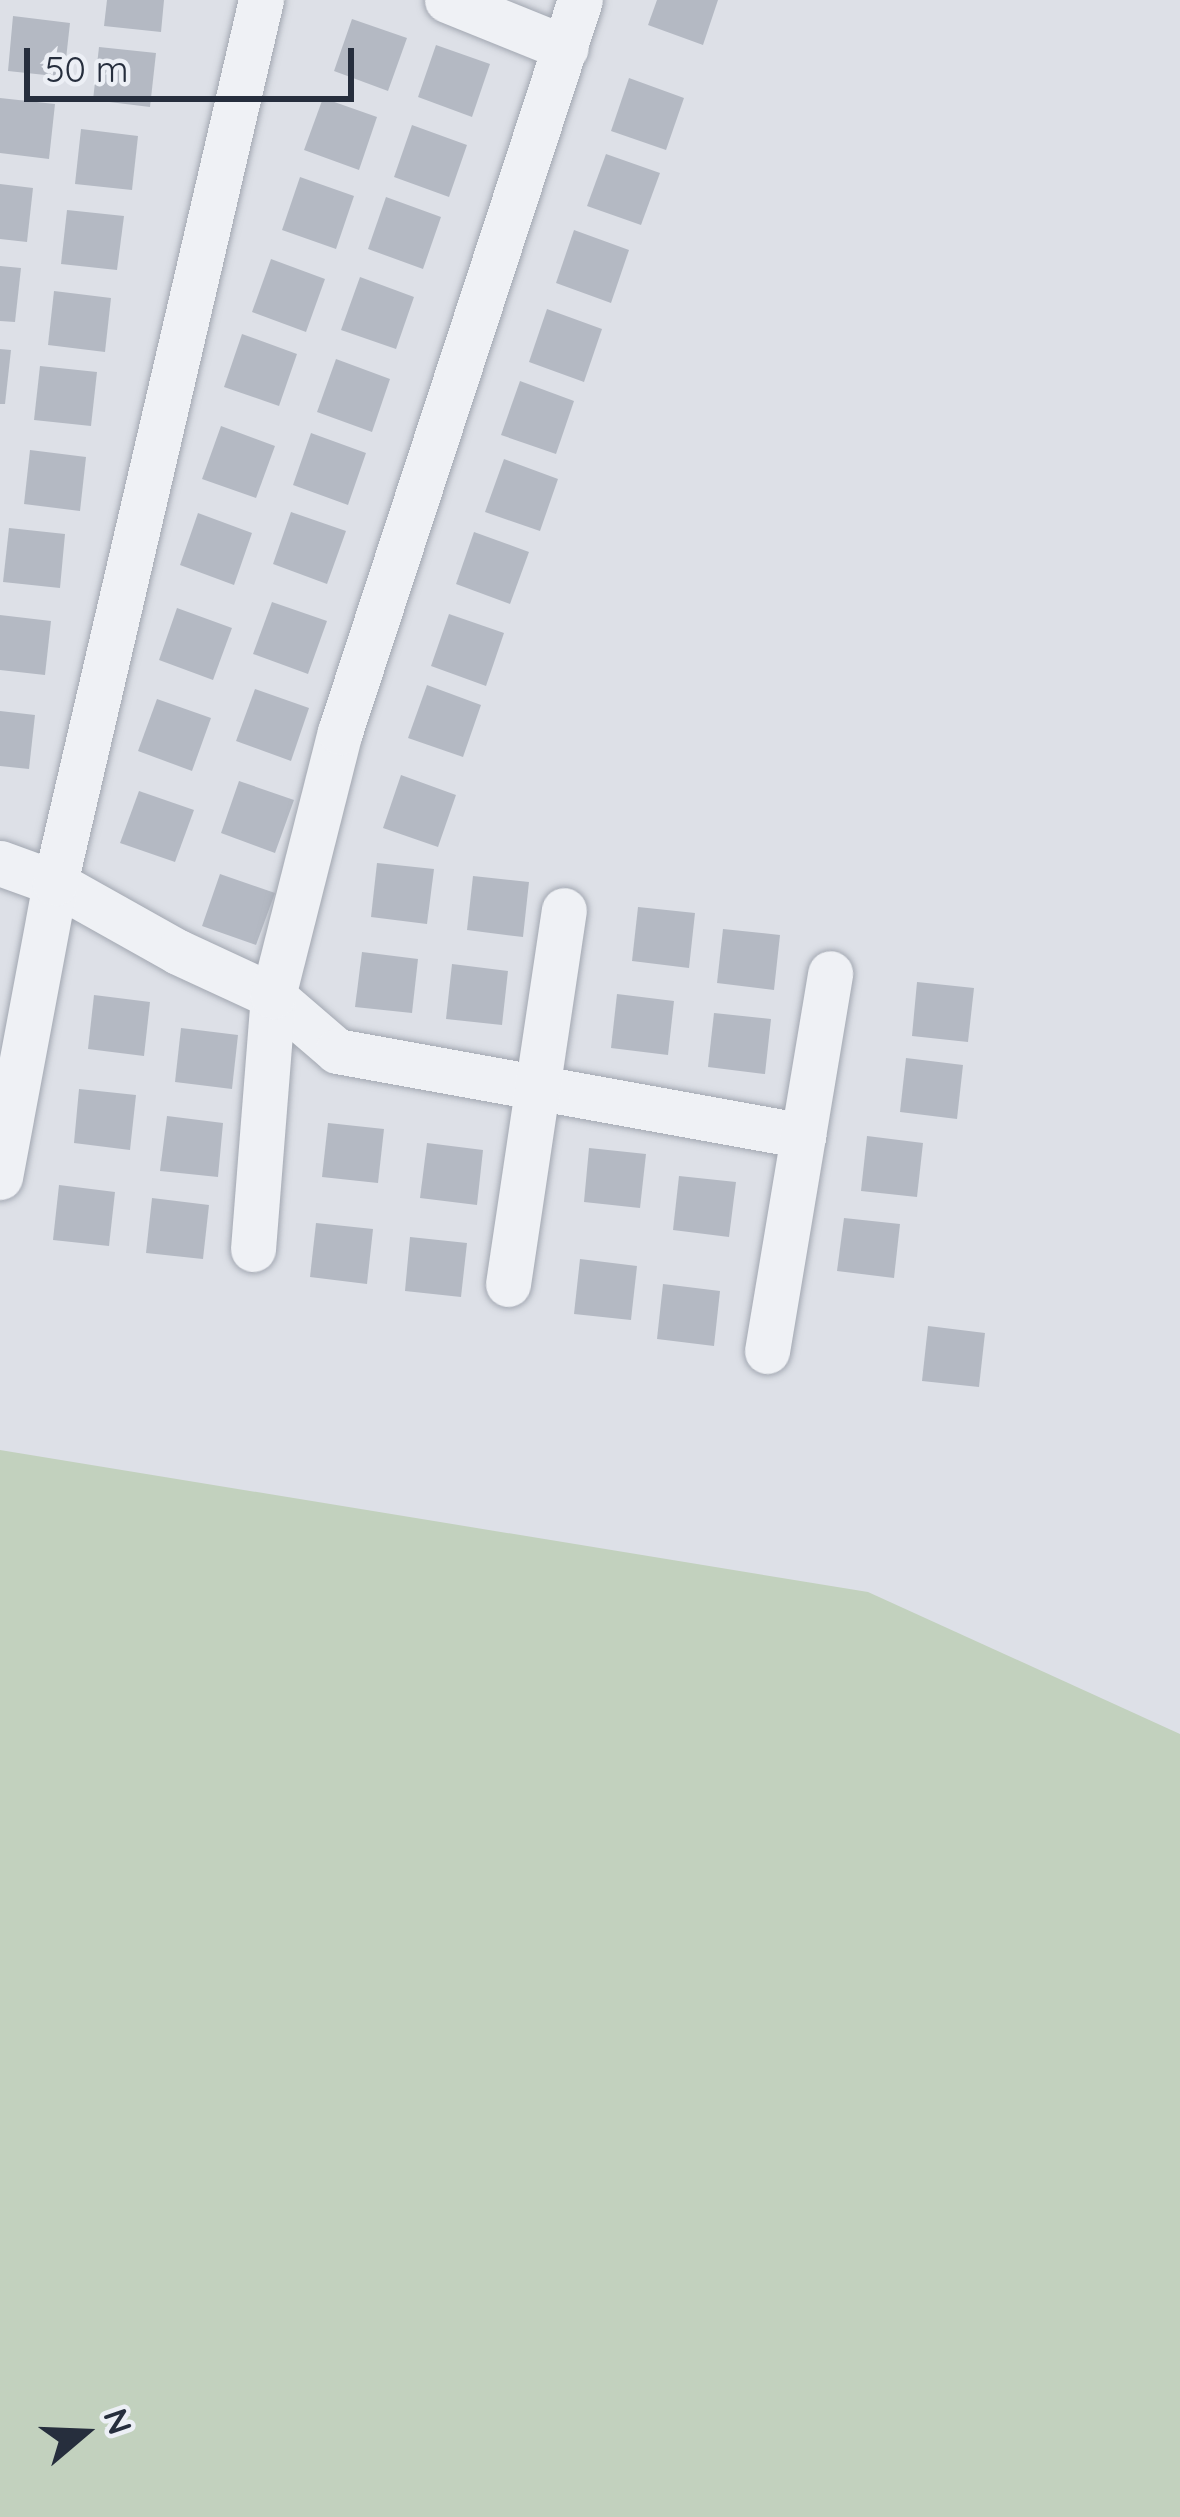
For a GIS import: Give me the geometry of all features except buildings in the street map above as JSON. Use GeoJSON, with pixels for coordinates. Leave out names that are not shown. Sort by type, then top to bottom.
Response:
{"type":"FeatureCollection","features":[{"type":"Feature","properties":{"kind":"street"},"geometry":{"type":"LineString","coordinates":[[0,1177],[55,883],[261,0]]}},
{"type":"Feature","properties":{"kind":"street"},"geometry":{"type":"LineString","coordinates":[[447,0],[566,48]]}},
{"type":"Feature","properties":{"kind":"street"},"geometry":{"type":"LineString","coordinates":[[253,1249],[273,996],[340,732],[580,0]]}},
{"type":"Feature","properties":{"kind":"street"},"geometry":{"type":"LineString","coordinates":[[0,863],[55,883],[178,952],[273,996],[337,1051],[533,1091],[803,1136]]}},
{"type":"Feature","properties":{"kind":"street"},"geometry":{"type":"LineString","coordinates":[[508,1284],[533,1091],[564,910]]}},
{"type":"Feature","properties":{"kind":"street"},"geometry":{"type":"LineString","coordinates":[[767,1352],[830,973]]}},
{"type":"Feature","properties":{"kind":"green space"},"geometry":{"type":"Polygon","coordinates":[[[0,1450],[868,1592],[1180,1734],[1180,2517],[0,2517],[0,1450]]]}}]}
